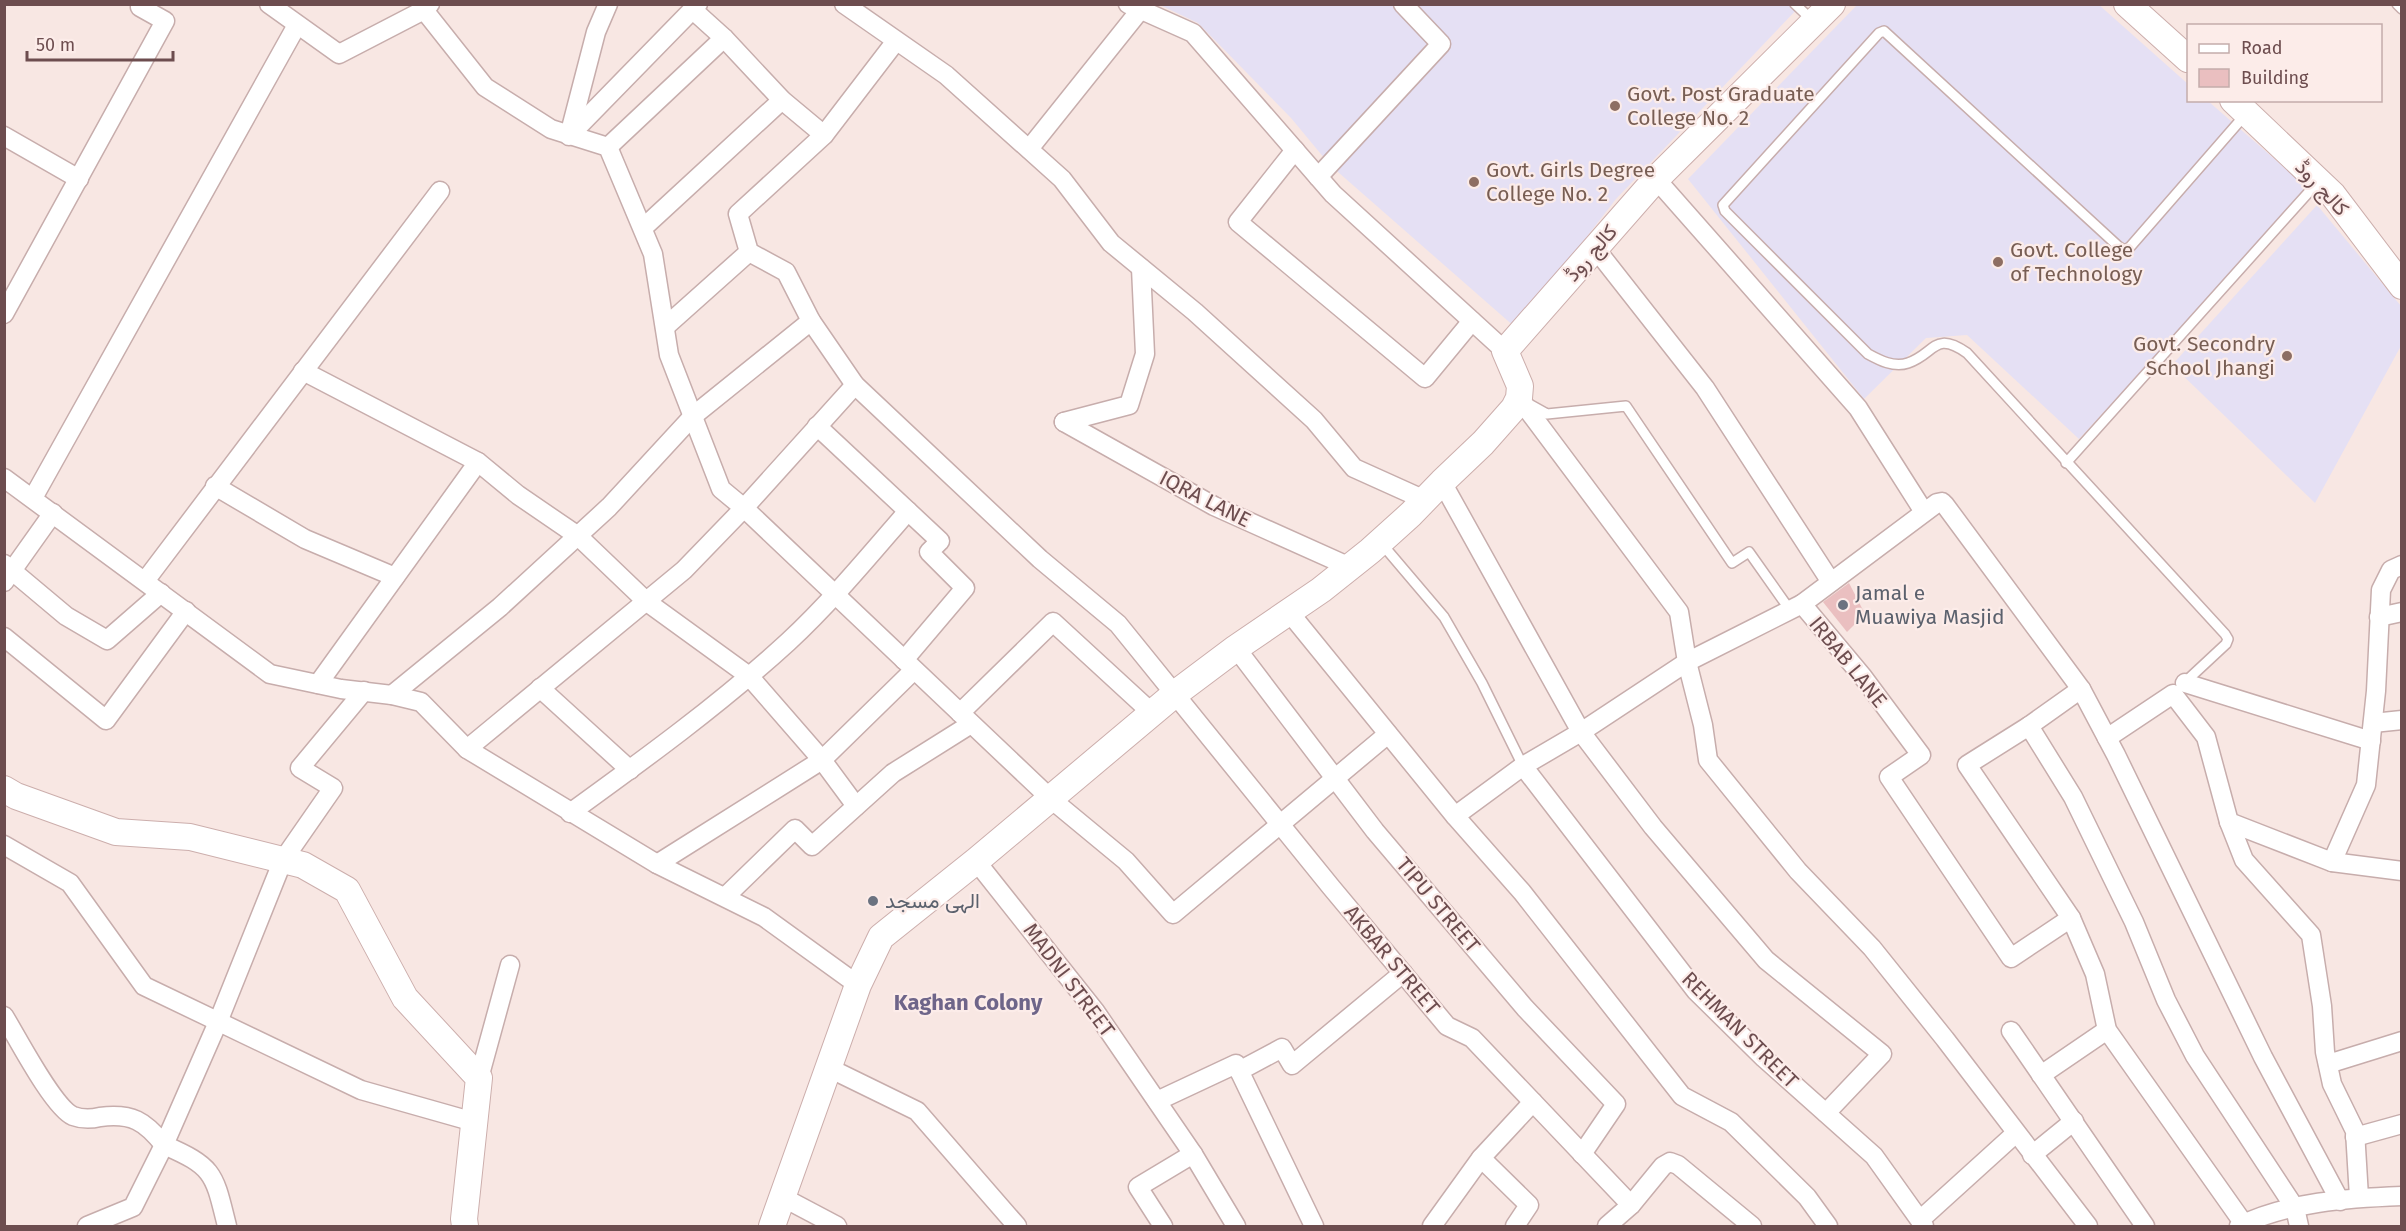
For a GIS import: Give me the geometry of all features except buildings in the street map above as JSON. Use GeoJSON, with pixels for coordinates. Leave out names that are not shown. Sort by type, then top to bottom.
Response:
{"type":"FeatureCollection","features":[{"type":"Feature","properties":{"kind":"street"},"geometry":{"type":"LineString","coordinates":[[4,314],[165,21],[140,7],[141,4]]}},
{"type":"Feature","properties":{"kind":"street"},"geometry":{"type":"LineString","coordinates":[[269,4],[339,54],[427,7],[485,87],[551,129],[608,147],[653,254],[669,355],[721,489],[744,508],[1051,799],[1126,861],[1173,914],[1388,734]]}},
{"type":"Feature","properties":{"kind":"street"},"geometry":{"type":"LineString","coordinates":[[568,135],[596,32],[608,4]]}},
{"type":"Feature","properties":{"kind":"street"},"geometry":{"type":"LineString","coordinates":[[844,4],[946,75],[1062,179],[1111,243],[1195,312],[1314,420],[1354,468],[1433,491],[1581,732],[1653,827],[1766,960],[1882,1054],[1826,1113]]}},
{"type":"Feature","properties":{"kind":"street"},"geometry":{"type":"LineString","coordinates":[[1318,177],[1441,44],[1403,4]]}},
{"type":"Feature","properties":{"kind":"street","name":"کالج روڈ"},"geometry":{"type":"LineString","coordinates":[[1505,351],[1656,179],[1832,4]]}},
{"type":"Feature","properties":{"kind":"street"},"geometry":{"type":"LineString","coordinates":[[2127,4],[2187,59]]}},
{"type":"Feature","properties":{"kind":"street"},"geometry":{"type":"LineString","coordinates":[[772,1227],[858,985],[881,937],[1051,799],[1176,693],[1381,542],[1484,443],[1520,398],[1520,386],[1505,351],[1333,194],[1193,33],[1138,6],[1029,149]]}},
{"type":"Feature","properties":{"kind":"street"},"geometry":{"type":"LineString","coordinates":[[568,135],[695,7],[782,100],[824,135]]}},
{"type":"Feature","properties":{"kind":"street"},"geometry":{"type":"LineString","coordinates":[[33,498],[297,25]]}},
{"type":"Feature","properties":{"kind":"street"},"geometry":{"type":"LineString","coordinates":[[608,147],[724,38]]}},
{"type":"Feature","properties":{"kind":"street"},"geometry":{"type":"LineString","coordinates":[[665,327],[749,252],[738,214],[824,135],[896,41]]}},
{"type":"Feature","properties":{"kind":"street"},"geometry":{"type":"LineString","coordinates":[[643,228],[782,100]]}},
{"type":"Feature","properties":{"kind":"street","name":"کالج روڈ"},"geometry":{"type":"LineString","coordinates":[[2240,107],[2333,195],[2402,286]]}},
{"type":"Feature","properties":{"kind":"street"},"geometry":{"type":"LineString","coordinates":[[4,136],[79,179]]}},
{"type":"Feature","properties":{"kind":"street"},"geometry":{"type":"LineString","coordinates":[[1295,150],[1238,222],[1425,378],[1472,321]]}},
{"type":"Feature","properties":{"kind":"street"},"geometry":{"type":"LineString","coordinates":[[1656,179],[1858,408],[1924,512]]}},
{"type":"Feature","properties":{"kind":"street"},"geometry":{"type":"LineString","coordinates":[[145,581],[440,191]]}},
{"type":"Feature","properties":{"kind":"street"},"geometry":{"type":"LineString","coordinates":[[1595,248],[1705,388],[1831,582]]}},
{"type":"Feature","properties":{"kind":"street","name":"AKBAR STREET"},"geometry":{"type":"LineString","coordinates":[[749,252],[786,272],[811,321],[855,385],[1040,559],[1118,624],[1448,1026],[1472,1038],[1631,1205]]}},
{"type":"Feature","properties":{"kind":"street","name":"IQRA LANE"},"geometry":{"type":"LineString","coordinates":[[1141,268],[1144,354],[1129,405],[1064,422],[1214,506],[1350,567]]}},
{"type":"Feature","properties":{"kind":"street"},"geometry":{"type":"LineString","coordinates":[[392,695],[500,608],[578,536],[609,507],[693,416],[811,321]]}},
{"type":"Feature","properties":{"kind":"street"},"geometry":{"type":"LineString","coordinates":[[303,370],[478,462],[518,495],[578,536],[647,602],[748,676],[822,760],[856,806]]}},
{"type":"Feature","properties":{"kind":"street"},"geometry":{"type":"LineString","coordinates":[[467,749],[684,570],[744,508],[855,385]]}},
{"type":"Feature","properties":{"kind":"street"},"geometry":{"type":"LineString","coordinates":[[1520,398],[1678,612],[1687,662],[1703,726],[1708,760],[1798,871],[1872,948],[1945,1039],[2032,1155],[2060,1187],[2088,1227]]}},
{"type":"Feature","properties":{"kind":"street"},"geometry":{"type":"LineString","coordinates":[[657,864],[822,760],[909,665],[965,588],[929,552],[940,541],[818,426]]}},
{"type":"Feature","properties":{"kind":"street"},"geometry":{"type":"LineString","coordinates":[[318,684],[478,462]]}},
{"type":"Feature","properties":{"kind":"street"},"geometry":{"type":"LineString","coordinates":[[4,478],[270,674],[421,702],[467,749],[657,864],[764,916],[858,985]]}},
{"type":"Feature","properties":{"kind":"street"},"geometry":{"type":"LineString","coordinates":[[216,486],[305,539],[395,577]]}},
{"type":"Feature","properties":{"kind":"street"},"geometry":{"type":"LineString","coordinates":[[1796,607],[1937,503],[1942,502],[1945,505],[2081,689],[2262,1057],[2340,1201]]}},
{"type":"Feature","properties":{"kind":"street"},"geometry":{"type":"LineString","coordinates":[[570,813],[702,717],[789,641],[836,595],[908,511]]}},
{"type":"Feature","properties":{"kind":"street"},"geometry":{"type":"LineString","coordinates":[[54,513],[7,572],[66,616],[107,640],[162,593]]}},
{"type":"Feature","properties":{"kind":"street"},"geometry":{"type":"LineString","coordinates":[[2332,862],[2366,785],[2372,732],[2381,590],[2391,570],[2402,565]]}},
{"type":"Feature","properties":{"kind":"street","name":"IRBAB LANE"},"geometry":{"type":"LineString","coordinates":[[1455,816],[1523,766],[1581,732],[1687,662],[1796,607],[1863,677],[1921,755],[1889,777],[2011,958],[2072,918]]}},
{"type":"Feature","properties":{"kind":"street"},"geometry":{"type":"LineString","coordinates":[[4,638],[106,720],[186,611]]}},
{"type":"Feature","properties":{"kind":"street"},"geometry":{"type":"LineString","coordinates":[[1288,612],[1455,816],[1522,892],[1682,1096],[1731,1122],[1807,1197],[1828,1227]]}},
{"type":"Feature","properties":{"kind":"street"},"geometry":{"type":"LineString","coordinates":[[2379,616],[2402,612]]}},
{"type":"Feature","properties":{"kind":"street"},"geometry":{"type":"LineString","coordinates":[[725,897],[795,829],[812,846],[893,772],[966,718],[1053,622],[1152,713]]}},
{"type":"Feature","properties":{"kind":"street","name":"TIPU STREET"},"geometry":{"type":"LineString","coordinates":[[1236,648],[1375,831],[1525,1008],[1616,1104],[1582,1154]]}},
{"type":"Feature","properties":{"kind":"street"},"geometry":{"type":"LineString","coordinates":[[540,688],[630,770]]}},
{"type":"Feature","properties":{"kind":"street"},"geometry":{"type":"LineString","coordinates":[[2179,688],[2206,737],[2229,822],[2244,860],[2312,935],[2332,1084],[2355,1131],[2359,1197]]}},
{"type":"Feature","properties":{"kind":"street"},"geometry":{"type":"LineString","coordinates":[[2107,738],[2179,688],[2372,732],[2402,720]]}},
{"type":"Feature","properties":{"kind":"street"},"geometry":{"type":"LineString","coordinates":[[2081,689],[2029,726],[1967,765],[2072,918],[2095,974],[2108,1030],[2241,1225],[2295,1208],[2359,1197],[2402,1196]]}},
{"type":"Feature","properties":{"kind":"street"},"geometry":{"type":"LineString","coordinates":[[87,1227],[133,1207],[164,1144],[218,1022],[283,860],[333,788],[300,768],[364,692]]}},
{"type":"Feature","properties":{"kind":"street"},"geometry":{"type":"LineString","coordinates":[[2029,726],[2073,797],[2134,922],[2166,1000],[2195,1056],[2295,1208],[2299,1227]]}},
{"type":"Feature","properties":{"kind":"street","name":"REHMAN STREET"},"geometry":{"type":"LineString","coordinates":[[1523,766],[1696,991],[1764,1058],[1874,1156],[1922,1223]]}},
{"type":"Feature","properties":{"kind":"street"},"geometry":{"type":"LineString","coordinates":[[4,789],[16,796],[116,832],[190,837],[303,865],[346,890],[405,998],[479,1078]]}},
{"type":"Feature","properties":{"kind":"street"},"geometry":{"type":"LineString","coordinates":[[2229,822],[2332,862],[2402,871]]}},
{"type":"Feature","properties":{"kind":"street"},"geometry":{"type":"LineString","coordinates":[[4,844],[70,884],[144,986],[361,1090],[474,1122]]}},
{"type":"Feature","properties":{"kind":"street","name":"MADNI STREET"},"geometry":{"type":"LineString","coordinates":[[976,861],[1095,1011],[1193,1154],[1236,1227]]}},
{"type":"Feature","properties":{"kind":"street"},"geometry":{"type":"LineString","coordinates":[[465,1227],[479,1078],[510,965]]}},
{"type":"Feature","properties":{"kind":"street"},"geometry":{"type":"LineString","coordinates":[[1239,1071],[1282,1048],[1292,1065],[1403,973]]}},
{"type":"Feature","properties":{"kind":"street"},"geometry":{"type":"LineString","coordinates":[[4,1016],[56,1101],[72,1116],[90,1119],[109,1116],[133,1117],[151,1128],[164,1144],[190,1156],[207,1168],[217,1188],[227,1227]]}},
{"type":"Feature","properties":{"kind":"street"},"geometry":{"type":"LineString","coordinates":[[2042,1075],[2108,1030]]}},
{"type":"Feature","properties":{"kind":"street"},"geometry":{"type":"LineString","coordinates":[[2011,1032],[2145,1227]]}},
{"type":"Feature","properties":{"kind":"street"},"geometry":{"type":"LineString","coordinates":[[2328,1064],[2402,1041]]}},
{"type":"Feature","properties":{"kind":"street"},"geometry":{"type":"LineString","coordinates":[[1157,1101],[1236,1064],[1314,1227]]}},
{"type":"Feature","properties":{"kind":"street"},"geometry":{"type":"LineString","coordinates":[[830,1068],[917,1111],[1017,1227]]}},
{"type":"Feature","properties":{"kind":"street"},"geometry":{"type":"LineString","coordinates":[[1432,1227],[1481,1158],[1533,1102]]}},
{"type":"Feature","properties":{"kind":"street"},"geometry":{"type":"LineString","coordinates":[[2032,1155],[2074,1121]]}},
{"type":"Feature","properties":{"kind":"street"},"geometry":{"type":"LineString","coordinates":[[2355,1137],[2402,1124]]}},
{"type":"Feature","properties":{"kind":"street"},"geometry":{"type":"LineString","coordinates":[[1922,1223],[2016,1133]]}},
{"type":"Feature","properties":{"kind":"street"},"geometry":{"type":"LineString","coordinates":[[1162,1227],[1138,1186],[1193,1154]]}},
{"type":"Feature","properties":{"kind":"street"},"geometry":{"type":"LineString","coordinates":[[1481,1158],[1529,1205],[1515,1227]]}},
{"type":"Feature","properties":{"kind":"street"},"geometry":{"type":"LineString","coordinates":[[1607,1227],[1631,1205],[1663,1166],[1670,1162],[1678,1165],[1752,1227]]}},
{"type":"Feature","properties":{"kind":"street"},"geometry":{"type":"LineString","coordinates":[[784,1198],[837,1227]]}},
{"type":"Feature","properties":{"kind":"lane"},"geometry":{"type":"LineString","coordinates":[[1795,4],[1814,22]]}},
{"type":"Feature","properties":{"kind":"lane"},"geometry":{"type":"LineString","coordinates":[[2397,4],[2402,9]]}},
{"type":"Feature","properties":{"kind":"lane"},"geometry":{"type":"LineString","coordinates":[[2179,688],[2226,644],[2228,639],[1967,353],[1953,344],[1937,344],[1908,364],[1885,363],[1868,354],[1725,211],[1723,205],[1879,33],[1884,31],[2124,250],[2130,247],[2240,107]]}},
{"type":"Feature","properties":{"kind":"lane"},"geometry":{"type":"LineString","coordinates":[[2066,463],[2318,181]]}},
{"type":"Feature","properties":{"kind":"lane"},"geometry":{"type":"LineString","coordinates":[[1520,398],[1547,414],[1626,406],[1732,563],[1749,552],[1796,607]]}},
{"type":"Feature","properties":{"kind":"lane"},"geometry":{"type":"LineString","coordinates":[[1381,542],[1444,617],[1482,683],[1523,766]]}},
{"type":"Feature","properties":{"kind":"shaded area","name":"Govt. College of Technology"},"geometry":{"type":"Polygon","coordinates":[[[2098,4],[2187,83],[2187,102],[2209,102],[2309,189],[2079,439],[1967,335],[1926,338],[1864,399],[1688,179],[1857,5],[2098,4]]]}},
{"type":"Feature","properties":{"kind":"shaded area","name":"Govt. Girls Degree College No. 2"},"geometry":{"type":"Polygon","coordinates":[[[1160,5],[1801,5],[1616,199],[1516,328],[1330,165],[1291,118],[1198,23],[1160,5]]]}},
{"type":"Feature","properties":{"kind":"shaded area","name":"Govt. Secondry School Jhangi"},"geometry":{"type":"Polygon","coordinates":[[[2317,205],[2401,306],[2402,344],[2315,503],[2172,365],[2317,205]]]}},
{"type":"Feature","properties":{"kind":"place","name":"Govt. Post Graduate College No. 2"},"geometry":{"type":"Point","coordinates":[1615,106]}},
{"type":"Feature","properties":{"kind":"place","name":"Govt. Girls Degree College No. 2"},"geometry":{"type":"Point","coordinates":[1474,182]}},
{"type":"Feature","properties":{"kind":"place","name":"Govt. College of Technology"},"geometry":{"type":"Point","coordinates":[1998,262]}},
{"type":"Feature","properties":{"kind":"place","name":"Govt. Secondry School Jhangi"},"geometry":{"type":"Point","coordinates":[2287,356]}},
{"type":"Feature","properties":{"kind":"place","name":"Jamal e Muawiya Masjid"},"geometry":{"type":"Point","coordinates":[1843,605]}},
{"type":"Feature","properties":{"kind":"place","name":"الہی مسجد"},"geometry":{"type":"Point","coordinates":[873,901]}},
{"type":"Feature","properties":{"kind":"district","name":"Kaghan Colony"},"geometry":{"type":"Point","coordinates":[968,1002]}}]}
